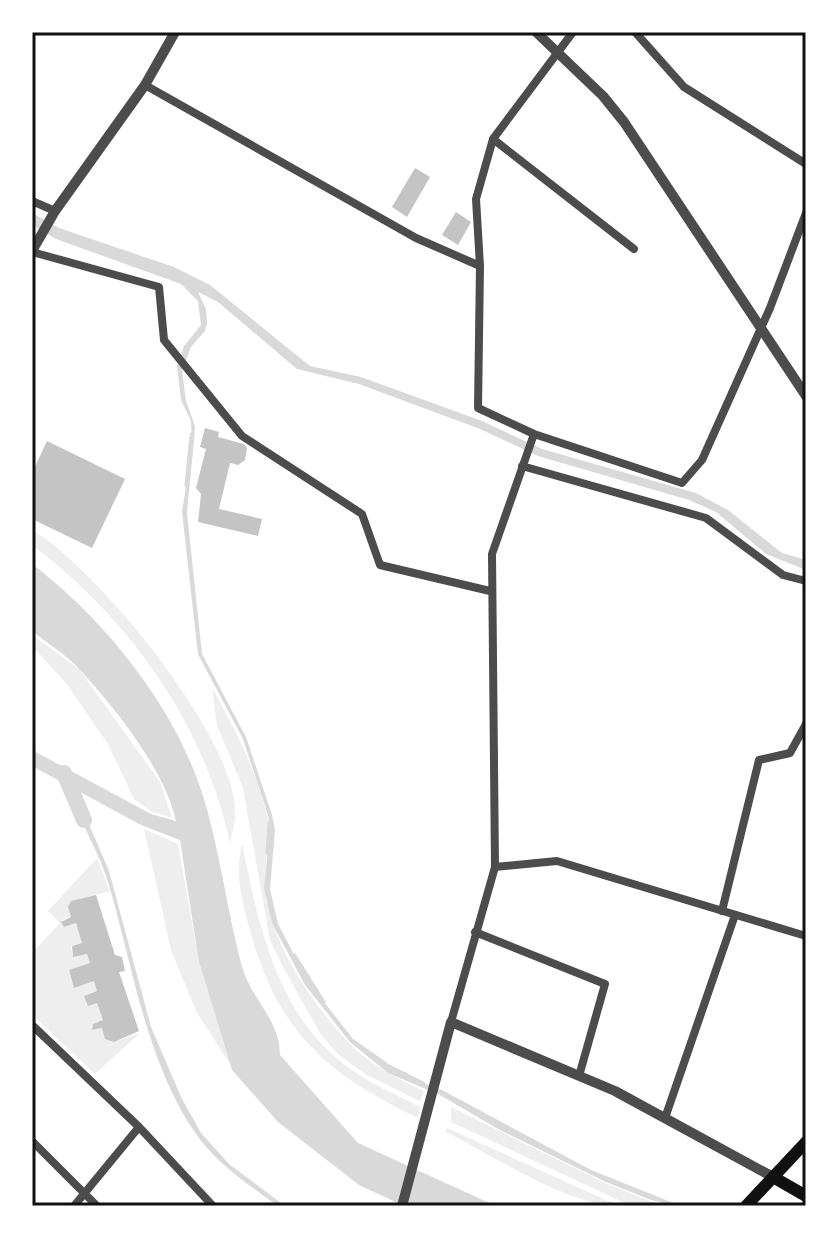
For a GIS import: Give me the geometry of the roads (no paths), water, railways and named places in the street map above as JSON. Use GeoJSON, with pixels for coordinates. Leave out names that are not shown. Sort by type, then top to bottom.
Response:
{"type":"FeatureCollection","features":[{"type":"Feature","properties":{"kind":"main road"},"geometry":{"type":"LineString","coordinates":[[746,1206],[806,1142]]}},
{"type":"Feature","properties":{"kind":"main road"},"geometry":{"type":"LineString","coordinates":[[773,1177],[806,1196]]}},
{"type":"Feature","properties":{"kind":"street"},"geometry":{"type":"LineString","coordinates":[[175,32],[145,85],[33,247],[159,287],[164,340],[242,436],[362,514],[380,565],[490,591]]}},
{"type":"Feature","properties":{"kind":"street"},"geometry":{"type":"LineString","coordinates":[[536,32],[558,51],[624,122],[806,396]]}},
{"type":"Feature","properties":{"kind":"street"},"geometry":{"type":"LineString","coordinates":[[573,32],[493,139],[476,199],[480,266],[478,408],[534,434],[682,483],[702,460],[770,308],[806,213]]}},
{"type":"Feature","properties":{"kind":"street"},"geometry":{"type":"LineString","coordinates":[[635,32],[684,87],[806,164]]}},
{"type":"Feature","properties":{"kind":"street"},"geometry":{"type":"LineString","coordinates":[[145,85],[416,238],[480,266]]}},
{"type":"Feature","properties":{"kind":"street"},"geometry":{"type":"LineString","coordinates":[[493,139],[634,249]]}},
{"type":"Feature","properties":{"kind":"street"},"geometry":{"type":"LineString","coordinates":[[32,201],[55,211]]}},
{"type":"Feature","properties":{"kind":"street"},"geometry":{"type":"LineString","coordinates":[[402,1206],[495,867],[492,554],[534,434]]}},
{"type":"Feature","properties":{"kind":"street"},"geometry":{"type":"LineString","coordinates":[[522,466],[706,518],[783,575],[806,581]]}},
{"type":"Feature","properties":{"kind":"street"},"geometry":{"type":"LineString","coordinates":[[722,911],[759,760],[790,753],[806,724]]}},
{"type":"Feature","properties":{"kind":"street"},"geometry":{"type":"LineString","coordinates":[[495,867],[557,861],[806,936]]}},
{"type":"Feature","properties":{"kind":"street"},"geometry":{"type":"LineString","coordinates":[[665,1118],[735,915]]}},
{"type":"Feature","properties":{"kind":"street"},"geometry":{"type":"LineString","coordinates":[[475,932],[605,984],[579,1076]]}},
{"type":"Feature","properties":{"kind":"street"},"geometry":{"type":"LineString","coordinates":[[451,1022],[579,1076],[665,1118],[773,1177]]}},
{"type":"Feature","properties":{"kind":"street"},"geometry":{"type":"LineString","coordinates":[[32,1025],[139,1127],[213,1206]]}},
{"type":"Feature","properties":{"kind":"street"},"geometry":{"type":"LineString","coordinates":[[74,1206],[139,1127]]}},
{"type":"Feature","properties":{"kind":"street"},"geometry":{"type":"LineString","coordinates":[[32,1141],[97,1206]]}},
{"type":"Feature","properties":{"kind":"waterway"},"geometry":{"type":"LineString","coordinates":[[187,485],[192,435]]}},
{"type":"Feature","properties":{"kind":"waterway"},"geometry":{"type":"LineString","coordinates":[[64,773],[84,820]]}},
{"type":"Feature","properties":{"kind":"waterway"},"geometry":{"type":"LineString","coordinates":[[268,853],[270,823]]}},
{"type":"Feature","properties":{"kind":"waterway"},"geometry":{"type":"LineString","coordinates":[[294,956],[323,1002]]}},
{"type":"Feature","properties":{"kind":"waterway"},"geometry":{"type":"LineString","coordinates":[[385,1065],[423,1084]]}}]}
